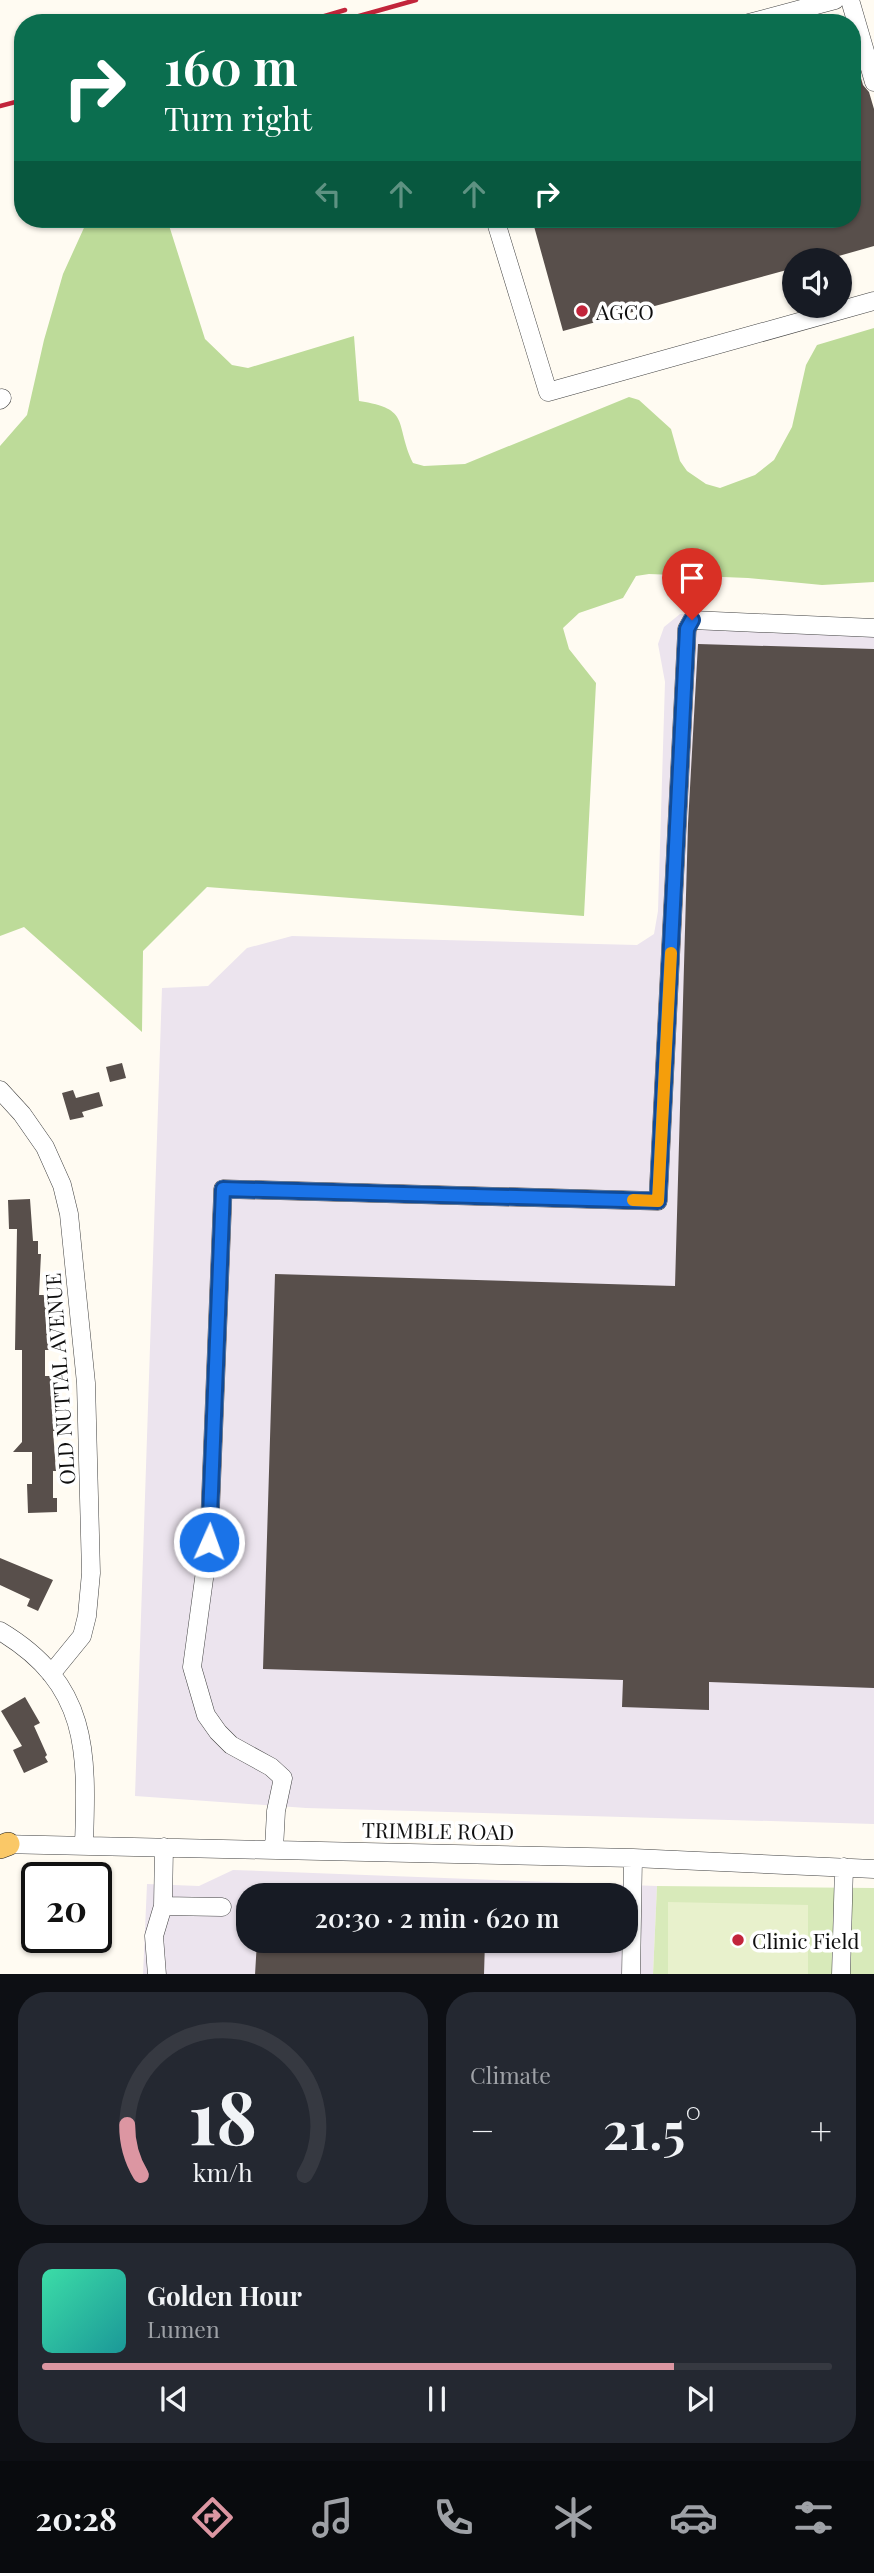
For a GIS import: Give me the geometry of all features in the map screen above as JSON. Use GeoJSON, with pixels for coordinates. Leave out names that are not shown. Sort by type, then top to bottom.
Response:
{"type":"FeatureCollection","features":[{"type":"Feature","properties":{"kind":"street"},"geometry":{"type":"LineString","coordinates":[[783,14],[835,0]]}},
{"type":"Feature","properties":{"kind":"street"},"geometry":{"type":"LineString","coordinates":[[861,38],[874,82]]}},
{"type":"Feature","properties":{"kind":"street"},"geometry":{"type":"LineString","coordinates":[[498,228],[548,391],[874,301]]}},
{"type":"Feature","properties":{"kind":"street"},"geometry":{"type":"LineString","coordinates":[[274,1849],[276,1811],[283,1778],[271,1766],[231,1745],[218,1731],[206,1715],[192,1667],[209,1542],[223,1189],[658,1201],[687,629],[692,620],[874,628]]}},
{"type":"Feature","properties":{"kind":"street","name":"OLD NUTTAL AVENUE"},"geometry":{"type":"LineString","coordinates":[[0,1090],[22,1114],[45,1147],[62,1185],[69,1214],[84,1358],[91,1573],[88,1616],[82,1636],[51,1674]]}},
{"type":"Feature","properties":{"kind":"street"},"geometry":{"type":"LineString","coordinates":[[0,1631],[34,1653],[51,1674],[74,1714],[82,1738],[86,1770],[84,1845]]}},
{"type":"Feature","properties":{"kind":"street","name":"TRIMBLE ROAD"},"geometry":{"type":"LineString","coordinates":[[3,1845],[633,1858],[874,1869]]}},
{"type":"Feature","properties":{"kind":"street"},"geometry":{"type":"LineString","coordinates":[[157,1974],[154,1936],[163,1906],[164,1847]]}},
{"type":"Feature","properties":{"kind":"street"},"geometry":{"type":"LineString","coordinates":[[631,1974],[633,1858]]}},
{"type":"Feature","properties":{"kind":"street"},"geometry":{"type":"LineString","coordinates":[[841,1974],[844,1867]]}},
{"type":"Feature","properties":{"kind":"street"},"geometry":{"type":"LineString","coordinates":[[163,1906],[222,1907]]}},
{"type":"Feature","properties":{"kind":"shaded area"},"geometry":{"type":"Polygon","coordinates":[[[680,614],[874,623],[874,1824],[306,1808],[135,1796],[162,988],[208,986],[247,948],[292,936],[637,945],[654,934],[658,911],[665,682],[658,644],[664,627],[680,614]]]}},
{"type":"Feature","properties":{"kind":"shaded area"},"geometry":{"type":"Polygon","coordinates":[[[233,1870],[578,1883],[236,1883],[236,1953],[638,1953],[638,1885],[657,1886],[653,1974],[143,1974],[147,1884],[199,1886],[233,1870]]]}},
{"type":"Feature","properties":{"kind":"green space"},"geometry":{"type":"Polygon","coordinates":[[[84,228],[170,228],[205,339],[232,365],[248,368],[354,336],[359,401],[387,408],[394,414],[399,420],[413,463],[424,466],[465,464],[629,397],[639,400],[671,429],[680,461],[687,471],[706,484],[720,488],[755,475],[774,460],[792,427],[806,365],[817,345],[874,328],[874,582],[822,585],[748,578],[649,574],[636,576],[623,598],[579,613],[563,628],[569,649],[596,683],[584,916],[207,887],[143,951],[142,1032],[24,927],[0,936],[0,446],[27,415],[63,274],[84,228]]]}},
{"type":"Feature","properties":{"kind":"green space"},"geometry":{"type":"Polygon","coordinates":[[[657,1886],[874,1888],[874,1974],[653,1974],[657,1886]]]}},
{"type":"Feature","properties":{"kind":"green space","name":"Clinic Field"},"geometry":{"type":"Polygon","coordinates":[[[668,1902],[808,1905],[808,1974],[668,1974],[668,1902]]]}},
{"type":"Feature","properties":{"kind":"building"},"geometry":{"type":"Polygon","coordinates":[[[861,78],[874,109],[874,246],[852,252],[852,248],[782,248],[782,271],[563,331],[534,228],[861,228],[861,78]]]}},
{"type":"Feature","properties":{"kind":"building"},"geometry":{"type":"Polygon","coordinates":[[[698,644],[874,649],[874,1688],[709,1682],[709,1710],[622,1707],[623,1680],[263,1669],[275,1274],[675,1286],[688,824],[698,644]]]}},
{"type":"Feature","properties":{"kind":"building"},"geometry":{"type":"Polygon","coordinates":[[[122,1063],[126,1078],[110,1082],[106,1067],[122,1063]]]}},
{"type":"Feature","properties":{"kind":"building"},"geometry":{"type":"Polygon","coordinates":[[[73,1090],[76,1098],[99,1092],[103,1106],[82,1112],[84,1117],[70,1120],[62,1093],[73,1090]]]}},
{"type":"Feature","properties":{"kind":"building"},"geometry":{"type":"Polygon","coordinates":[[[30,1199],[33,1241],[38,1241],[38,1254],[41,1254],[39,1295],[47,1295],[46,1323],[48,1336],[51,1336],[51,1350],[45,1350],[45,1376],[52,1376],[52,1404],[54,1417],[57,1416],[57,1431],[53,1431],[56,1471],[53,1471],[53,1498],[57,1498],[57,1512],[28,1513],[27,1484],[32,1484],[32,1452],[13,1452],[22,1442],[22,1350],[15,1350],[17,1229],[9,1229],[8,1200],[30,1199]]]}},
{"type":"Feature","properties":{"kind":"building"},"geometry":{"type":"Polygon","coordinates":[[[0,1558],[53,1580],[38,1611],[27,1606],[30,1599],[0,1585],[0,1558]]]}},
{"type":"Feature","properties":{"kind":"building"},"geometry":{"type":"Polygon","coordinates":[[[25,1697],[40,1723],[34,1726],[48,1762],[24,1773],[13,1750],[22,1746],[1,1711],[25,1697]]]}},
{"type":"Feature","properties":{"kind":"building"},"geometry":{"type":"Polygon","coordinates":[[[256,1953],[485,1953],[484,1974],[255,1974],[256,1953]]]}},
{"type":"Feature","properties":{"kind":"railway"},"geometry":{"type":"LineString","coordinates":[[366,14],[416,0]]}},
{"type":"Feature","properties":{"kind":"railway"},"geometry":{"type":"LineString","coordinates":[[331,14],[345,10]]}},
{"type":"Feature","properties":{"kind":"railway"},"geometry":{"type":"LineString","coordinates":[[0,106],[14,102]]}},
{"type":"Feature","properties":{"kind":"slow traffic"},"geometry":{"type":"LineString","coordinates":[[633,1200],[658,1201],[671,953]]}},
{"type":"Feature","properties":{"kind":"place","name":"AGCO"},"geometry":{"type":"Point","coordinates":[582,311]}},
{"type":"Feature","properties":{"kind":"place","name":"Clinic Field"},"geometry":{"type":"Point","coordinates":[738,1940]}},
{"type":"Feature","properties":{"kind":"route"},"geometry":{"type":"LineString","coordinates":[[209,1542],[223,1189],[658,1201],[687,629],[692,620]]}}]}
